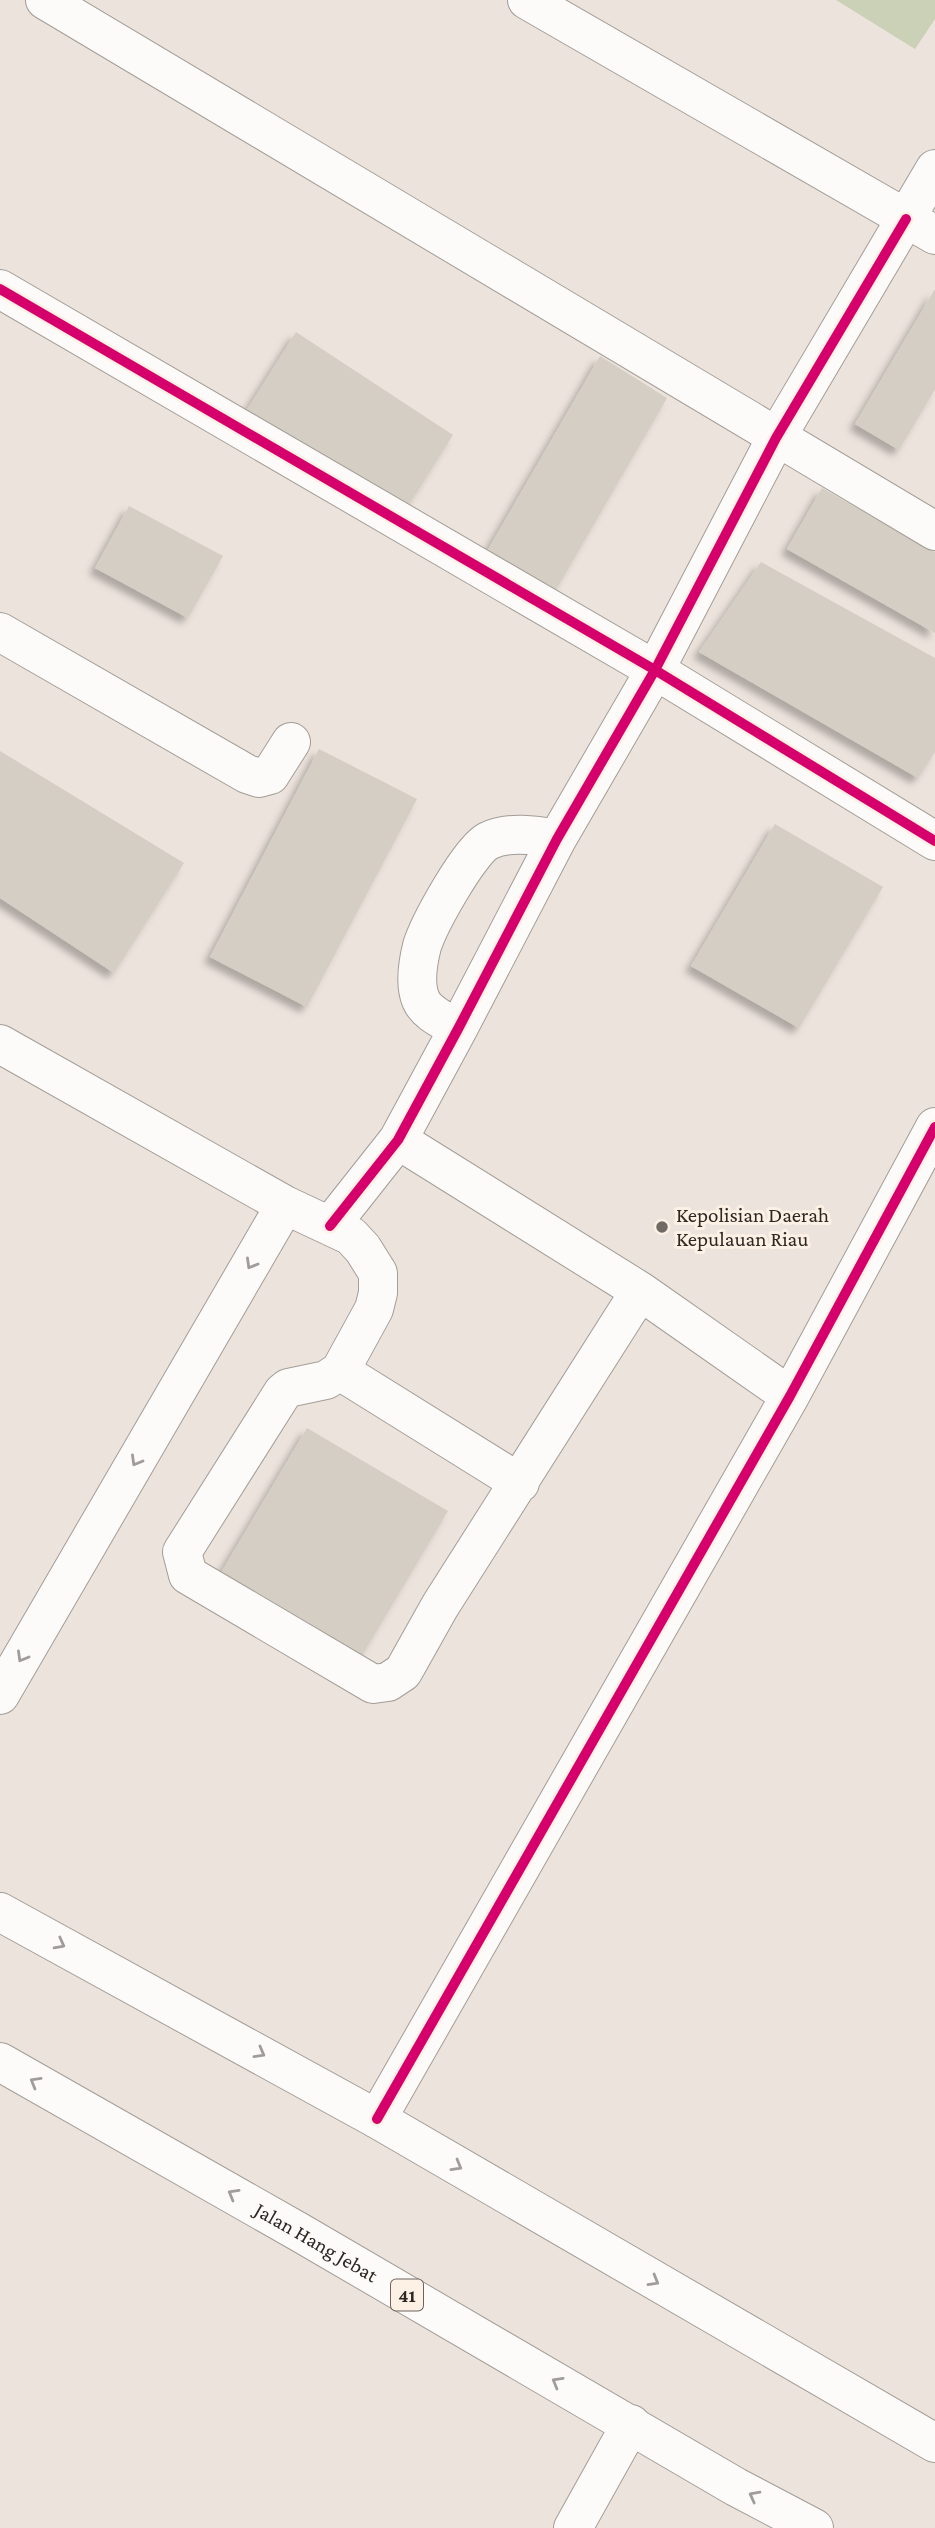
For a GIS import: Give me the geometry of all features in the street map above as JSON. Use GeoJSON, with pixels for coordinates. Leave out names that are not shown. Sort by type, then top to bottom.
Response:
{"type":"FeatureCollection","features":[{"type":"Feature","properties":{"kind":"main road"},"geometry":{"type":"LineString","coordinates":[[45,0],[935,531]]}},
{"type":"Feature","properties":{"kind":"main road"},"geometry":{"type":"LineString","coordinates":[[527,0],[921,227]]}},
{"type":"Feature","properties":{"kind":"main road"},"geometry":{"type":"LineString","coordinates":[[330,1226],[398,1140],[557,839],[655,670],[776,438],[921,227],[935,169]]}},
{"type":"Feature","properties":{"kind":"main road"},"geometry":{"type":"LineString","coordinates":[[0,289],[655,670],[935,841]]}},
{"type":"Feature","properties":{"kind":"main road"},"geometry":{"type":"LineString","coordinates":[[0,632],[247,774],[259,778],[270,775],[291,742]]}},
{"type":"Feature","properties":{"kind":"main road"},"geometry":{"type":"LineString","coordinates":[[458,1029],[427,1009],[422,1002],[417,982],[423,946],[439,909],[477,850],[487,841],[505,836],[539,835],[557,839]]}},
{"type":"Feature","properties":{"kind":"main road"},"geometry":{"type":"LineString","coordinates":[[0,1044],[285,1205],[351,1236],[378,1273],[378,1293],[374,1309],[340,1371],[326,1380],[288,1388],[282,1392],[182,1552],[188,1575],[373,1684],[388,1682],[403,1672],[440,1606],[640,1292]]}},
{"type":"Feature","properties":{"kind":"main road"},"geometry":{"type":"LineString","coordinates":[[377,2119],[790,1396],[935,1128]]}},
{"type":"Feature","properties":{"kind":"main road"},"geometry":{"type":"LineString","coordinates":[[398,1140],[640,1292],[790,1396]]}},
{"type":"Feature","properties":{"kind":"main road"},"geometry":{"type":"LineString","coordinates":[[0,1695],[285,1205]]}},
{"type":"Feature","properties":{"kind":"main road"},"geometry":{"type":"LineString","coordinates":[[340,1371],[520,1483]]}},
{"type":"Feature","properties":{"kind":"main road"},"geometry":{"type":"LineString","coordinates":[[0,1912],[377,2119],[935,2443]]}},
{"type":"Feature","properties":{"kind":"main road","name":"Jalan Hang Jebat"},"geometry":{"type":"LineString","coordinates":[[0,2062],[736,2487],[814,2528]]}},
{"type":"Feature","properties":{"kind":"main road"},"geometry":{"type":"LineString","coordinates":[[573,2528],[631,2424]]}},
{"type":"Feature","properties":{"kind":"shaded area"},"geometry":{"type":"Polygon","coordinates":[[[836,0],[935,0],[935,19],[915,49],[836,0]]]}},
{"type":"Feature","properties":{"kind":"building"},"geometry":{"type":"Polygon","coordinates":[[[935,289],[935,389],[899,450],[855,424],[935,289]]]}},
{"type":"Feature","properties":{"kind":"building"},"geometry":{"type":"Polygon","coordinates":[[[296,332],[453,435],[407,508],[245,413],[296,332]]]}},
{"type":"Feature","properties":{"kind":"building"},"geometry":{"type":"Polygon","coordinates":[[[600,356],[667,398],[549,602],[482,560],[600,356]]]}},
{"type":"Feature","properties":{"kind":"building"},"geometry":{"type":"Polygon","coordinates":[[[822,488],[935,552],[935,633],[787,549],[822,488]]]}},
{"type":"Feature","properties":{"kind":"building"},"geometry":{"type":"Polygon","coordinates":[[[129,506],[223,556],[188,618],[95,568],[129,506]]]}},
{"type":"Feature","properties":{"kind":"building"},"geometry":{"type":"Polygon","coordinates":[[[761,562],[935,658],[935,752],[918,778],[699,652],[761,562]]]}},
{"type":"Feature","properties":{"kind":"building"},"geometry":{"type":"Polygon","coordinates":[[[319,749],[417,799],[307,1007],[210,957],[319,749]]]}},
{"type":"Feature","properties":{"kind":"building"},"geometry":{"type":"Polygon","coordinates":[[[0,751],[184,863],[114,973],[0,898],[0,751]]]}},
{"type":"Feature","properties":{"kind":"building"},"geometry":{"type":"Polygon","coordinates":[[[775,824],[883,887],[799,1028],[691,966],[775,824]]]}},
{"type":"Feature","properties":{"kind":"building"},"geometry":{"type":"Polygon","coordinates":[[[307,1428],[448,1511],[360,1659],[219,1576],[307,1428]]]}},
{"type":"Feature","properties":{"kind":"cycle path"},"geometry":{"type":"LineString","coordinates":[[330,1226],[398,1140],[557,839],[655,670],[776,438],[906,219]]}},
{"type":"Feature","properties":{"kind":"cycle path"},"geometry":{"type":"LineString","coordinates":[[0,289],[655,670],[935,841]]}},
{"type":"Feature","properties":{"kind":"cycle path"},"geometry":{"type":"LineString","coordinates":[[377,2119],[790,1396],[935,1127]]}},
{"type":"Feature","properties":{"kind":"place","name":"Kepolisian Daerah Kepulauan Riau"},"geometry":{"type":"Point","coordinates":[662,1227]}}]}
